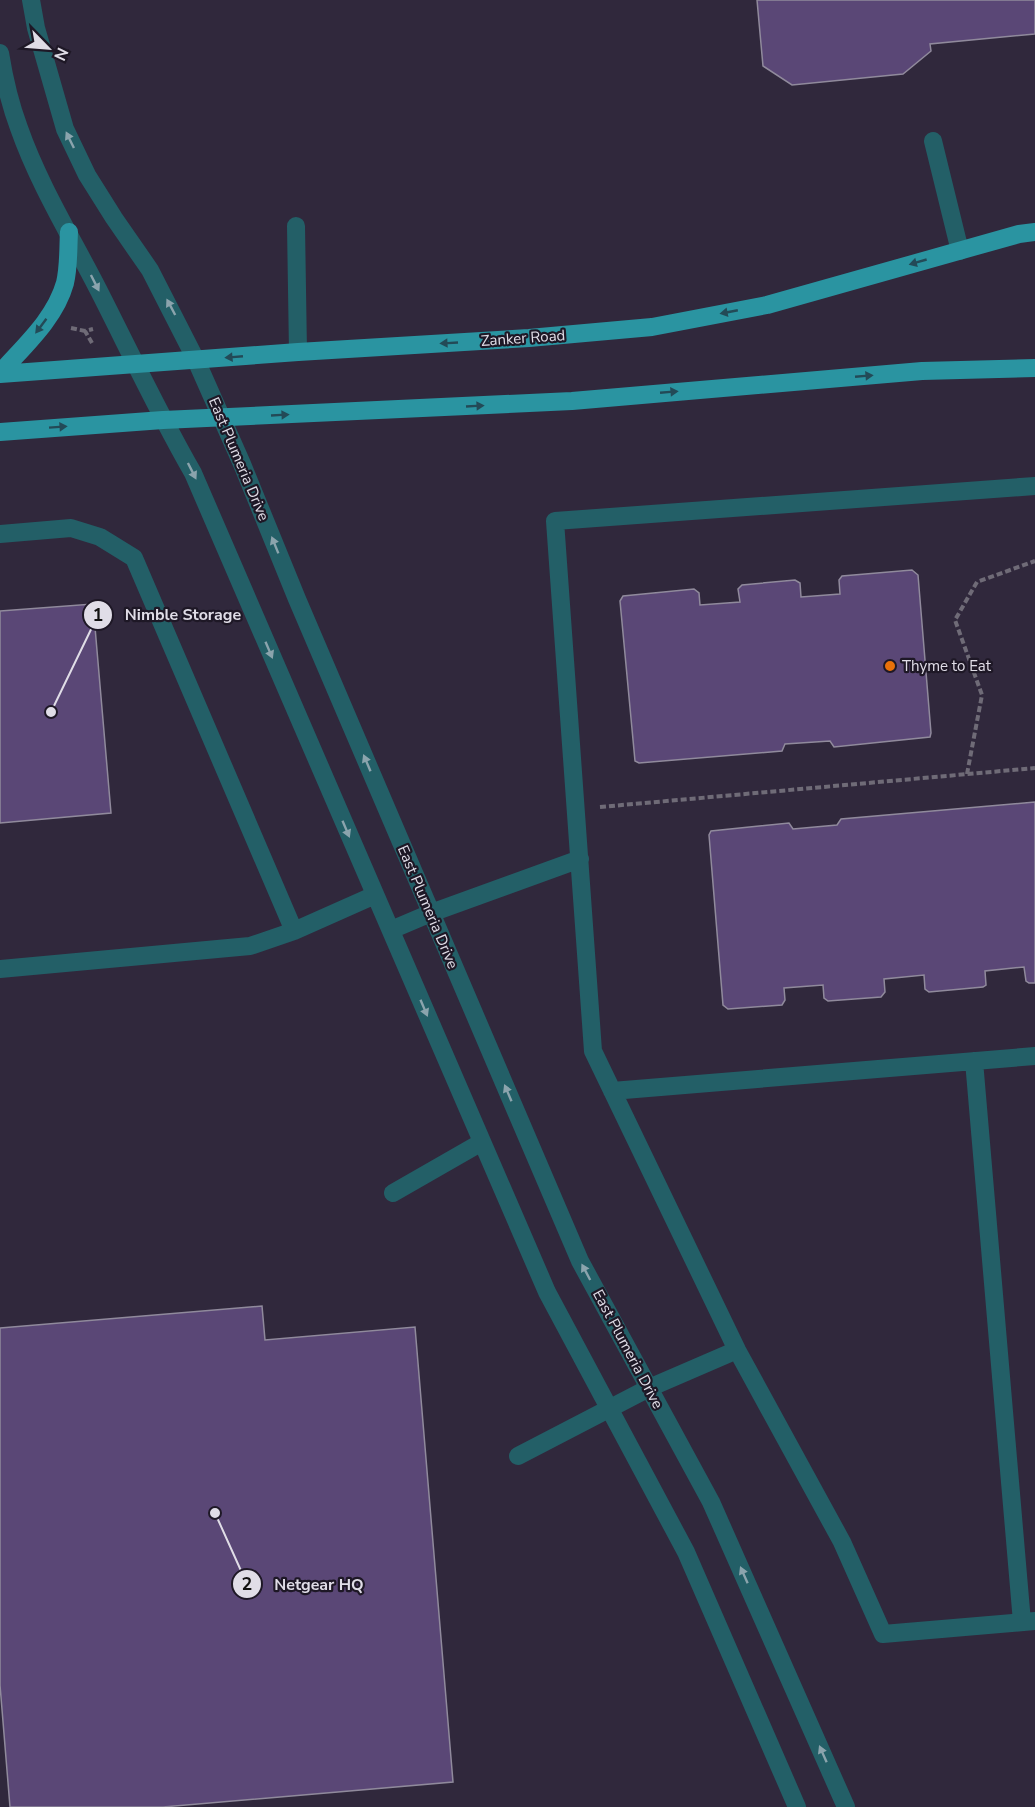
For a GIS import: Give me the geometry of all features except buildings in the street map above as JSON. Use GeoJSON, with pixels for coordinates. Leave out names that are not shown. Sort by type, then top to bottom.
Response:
{"type":"FeatureCollection","features":[{"type":"Feature","properties":{"kind":"main road"},"geometry":{"type":"LineString","coordinates":[[0,374],[39,329],[59,298],[67,267],[69,232]]}},
{"type":"Feature","properties":{"kind":"main road","name":"Zanker Road"},"geometry":{"type":"LineString","coordinates":[[0,374],[529,338],[652,327],[767,305],[1019,234],[1035,232]]}},
{"type":"Feature","properties":{"kind":"main road"},"geometry":{"type":"LineString","coordinates":[[0,432],[163,420],[572,401],[922,371],[1035,368]]}},
{"type":"Feature","properties":{"kind":"street","name":"East Plumeria Drive"},"geometry":{"type":"LineString","coordinates":[[31,0],[36,28],[65,129],[87,175],[150,270],[173,311],[196,360],[580,1261],[711,1502],[846,1807]]}},
{"type":"Feature","properties":{"kind":"street"},"geometry":{"type":"LineString","coordinates":[[0,53],[5,82],[19,129],[48,194],[163,420],[193,473],[547,1292],[686,1552],[797,1807]]}},
{"type":"Feature","properties":{"kind":"street"},"geometry":{"type":"LineString","coordinates":[[933,141],[960,251]]}},
{"type":"Feature","properties":{"kind":"street"},"geometry":{"type":"LineString","coordinates":[[296,226],[298,352]]}},
{"type":"Feature","properties":{"kind":"street"},"geometry":{"type":"LineString","coordinates":[[974,1061],[1028,1622],[883,1634],[842,1542],[737,1350],[593,1051],[555,521],[1035,486]]}},
{"type":"Feature","properties":{"kind":"street"},"geometry":{"type":"LineString","coordinates":[[0,534],[71,528],[100,537],[134,558],[294,930]]}},
{"type":"Feature","properties":{"kind":"street"},"geometry":{"type":"LineString","coordinates":[[391,930],[579,859]]}},
{"type":"Feature","properties":{"kind":"street"},"geometry":{"type":"LineString","coordinates":[[0,969],[250,946],[294,930],[375,895]]}},
{"type":"Feature","properties":{"kind":"street"},"geometry":{"type":"LineString","coordinates":[[612,1091],[1035,1056]]}},
{"type":"Feature","properties":{"kind":"street"},"geometry":{"type":"LineString","coordinates":[[393,1193],[482,1142]]}},
{"type":"Feature","properties":{"kind":"street"},"geometry":{"type":"LineString","coordinates":[[518,1456],[649,1388],[737,1350]]}},
{"type":"Feature","properties":{"kind":"path"},"geometry":{"type":"LineString","coordinates":[[66,326],[85,331],[97,328]]}},
{"type":"Feature","properties":{"kind":"path"},"geometry":{"type":"LineString","coordinates":[[85,331],[92,343]]}},
{"type":"Feature","properties":{"kind":"path"},"geometry":{"type":"LineString","coordinates":[[967,774],[982,694],[955,620],[977,582],[1035,561]]}},
{"type":"Feature","properties":{"kind":"path"},"geometry":{"type":"LineString","coordinates":[[576,809],[1035,768]]}},
{"type":"Feature","properties":{"kind":"shaded area"},"geometry":{"type":"Polygon","coordinates":[[[0,0],[1035,0],[1035,1807],[0,1807],[0,0]]]}},
{"type":"Feature","properties":{"kind":"place","name":"Thyme to Eat"},"geometry":{"type":"Point","coordinates":[890,666]}},
{"type":"Feature","properties":{"kind":"place","name":"Nimble Storage"},"geometry":{"type":"Point","coordinates":[51,712]}},
{"type":"Feature","properties":{"kind":"place","name":"Netgear HQ"},"geometry":{"type":"Point","coordinates":[215,1513]}}]}
